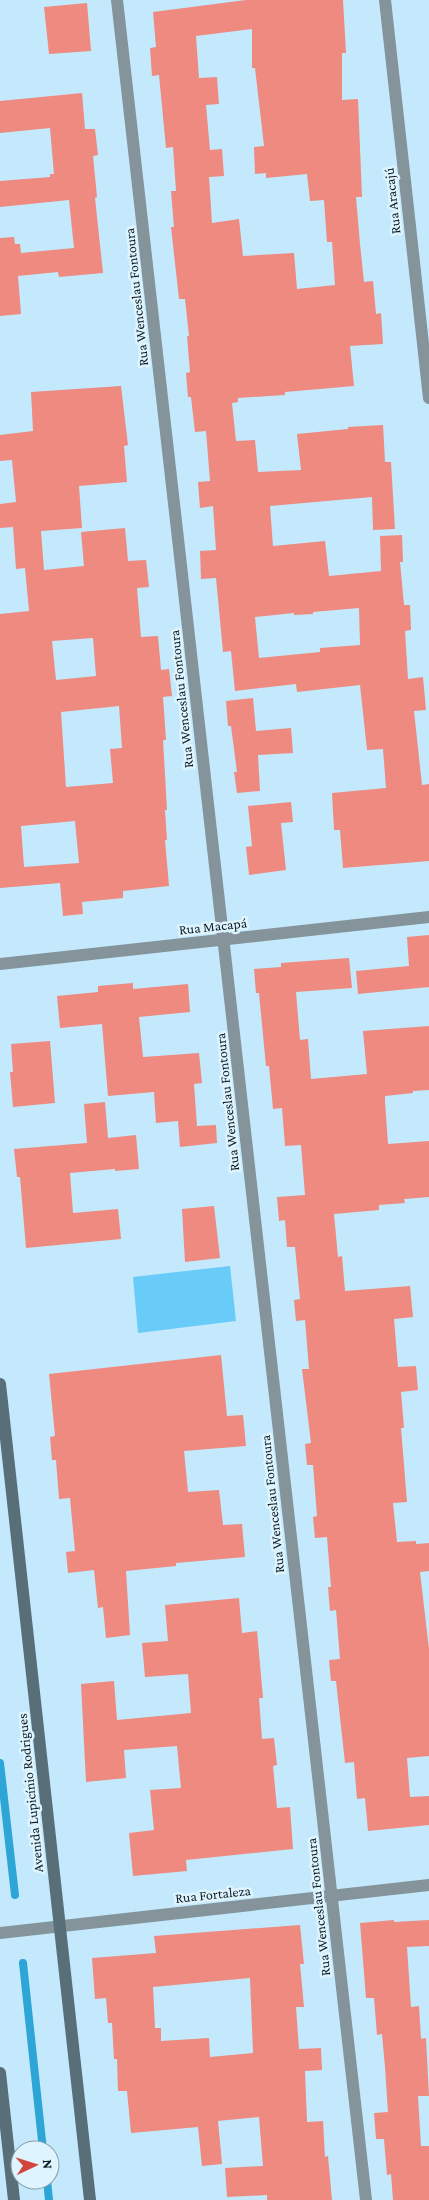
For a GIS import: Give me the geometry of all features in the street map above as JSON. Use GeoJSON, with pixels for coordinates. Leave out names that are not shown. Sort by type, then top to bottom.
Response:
{"type":"FeatureCollection","features":[{"type":"Feature","properties":{"kind":"street","name":"Rua Wenceslau Fontoura"},"geometry":{"type":"LineString","coordinates":[[117,0],[366,2200]]}},
{"type":"Feature","properties":{"kind":"street","name":"Rua Aracajú"},"geometry":{"type":"LineString","coordinates":[[385,0],[429,398]]}},
{"type":"Feature","properties":{"kind":"street","name":"Rua Macapá"},"geometry":{"type":"LineString","coordinates":[[0,964],[429,917]]}},
{"type":"Feature","properties":{"kind":"street","name":"Avenida Lupicínio Rodrigues"},"geometry":{"type":"LineString","coordinates":[[0,1384],[90,2200]]}},
{"type":"Feature","properties":{"kind":"street","name":"Rua Fortaleza"},"geometry":{"type":"LineString","coordinates":[[0,1933],[429,1885]]}},
{"type":"Feature","properties":{"kind":"street"},"geometry":{"type":"LineString","coordinates":[[0,2073],[14,2200]]}},
{"type":"Feature","properties":{"kind":"shaded area"},"geometry":{"type":"Polygon","coordinates":[[[230,1266],[236,1321],[138,1333],[133,1277],[230,1266]]]}},
{"type":"Feature","properties":{"kind":"building"},"geometry":{"type":"Polygon","coordinates":[[[246,0],[343,0],[346,53],[342,53],[342,100],[358,99],[362,197],[356,197],[360,244],[364,282],[373,281],[376,314],[381,313],[383,344],[350,346],[354,386],[285,392],[285,395],[238,398],[238,402],[232,403],[236,441],[255,440],[258,472],[301,470],[297,434],[348,429],[348,427],[383,425],[385,462],[391,462],[395,529],[373,530],[372,497],[270,506],[273,546],[325,541],[329,576],[381,571],[380,536],[402,535],[403,562],[400,562],[404,605],[410,605],[411,630],[405,631],[408,679],[423,677],[426,710],[414,711],[422,785],[429,784],[429,861],[343,868],[340,830],[334,830],[332,793],[386,788],[383,749],[367,750],[360,685],[297,692],[296,684],[235,691],[231,651],[223,652],[216,578],[201,579],[200,551],[216,550],[213,506],[200,508],[198,482],[210,481],[206,431],[195,432],[191,397],[188,397],[186,373],[190,372],[187,336],[189,336],[185,299],[179,299],[171,227],[174,227],[171,191],[176,191],[173,147],[166,148],[159,75],[152,76],[150,48],[156,47],[153,12],[246,0]],[[252,29],[196,36],[199,78],[217,77],[219,104],[206,105],[210,150],[222,149],[224,176],[209,177],[212,223],[239,219],[243,256],[294,253],[297,289],[335,285],[332,242],[327,242],[324,200],[310,201],[307,174],[266,178],[266,173],[255,174],[254,147],[264,146],[255,68],[252,68],[252,29]],[[359,608],[313,612],[313,614],[294,615],[294,613],[255,617],[259,658],[320,652],[320,648],[360,645],[359,608]]]}},
{"type":"Feature","properties":{"kind":"building"},"geometry":{"type":"Polygon","coordinates":[[[87,3],[91,51],[49,54],[44,7],[87,3]]]}},
{"type":"Feature","properties":{"kind":"building"},"geometry":{"type":"Polygon","coordinates":[[[82,93],[85,129],[95,129],[98,155],[93,156],[97,197],[95,198],[103,273],[59,277],[58,272],[18,276],[21,314],[0,316],[0,238],[14,237],[15,244],[20,244],[21,253],[74,248],[69,200],[0,207],[0,181],[50,177],[50,174],[54,174],[50,128],[0,133],[0,101],[82,93]]]}},
{"type":"Feature","properties":{"kind":"building"},"geometry":{"type":"Polygon","coordinates":[[[121,386],[128,445],[124,446],[127,482],[79,486],[82,528],[41,531],[44,570],[84,566],[81,532],[125,528],[128,561],[146,560],[149,587],[137,588],[141,637],[158,636],[161,670],[169,669],[172,696],[163,697],[166,740],[163,740],[167,810],[165,810],[167,840],[165,840],[169,886],[123,891],[123,898],[82,902],[83,914],[63,916],[60,883],[0,888],[0,614],[29,611],[25,568],[16,569],[13,527],[0,528],[0,504],[16,502],[12,460],[0,461],[0,435],[33,431],[31,392],[121,386]],[[93,638],[52,641],[56,680],[96,676],[93,638]],[[119,706],[61,712],[66,787],[113,783],[110,749],[122,748],[119,706]],[[75,821],[21,826],[24,867],[79,863],[75,821]]]}},
{"type":"Feature","properties":{"kind":"building"},"geometry":{"type":"Polygon","coordinates":[[[253,698],[256,731],[291,728],[293,753],[258,755],[260,791],[237,793],[234,772],[237,772],[231,726],[228,726],[226,701],[253,698]]]}},
{"type":"Feature","properties":{"kind":"building"},"geometry":{"type":"Polygon","coordinates":[[[291,802],[293,822],[281,823],[286,870],[249,875],[246,847],[252,846],[248,806],[291,802]]]}},
{"type":"Feature","properties":{"kind":"building"},"geometry":{"type":"Polygon","coordinates":[[[429,935],[429,987],[358,994],[356,971],[409,966],[407,937],[429,935]]]}},
{"type":"Feature","properties":{"kind":"building"},"geometry":{"type":"Polygon","coordinates":[[[349,958],[352,988],[296,992],[300,1040],[308,1039],[311,1079],[367,1074],[363,1031],[429,1026],[429,1090],[385,1096],[385,1102],[388,1144],[429,1141],[429,1197],[404,1199],[405,1203],[379,1205],[379,1210],[334,1214],[338,1257],[342,1256],[345,1291],[410,1286],[413,1317],[394,1319],[398,1367],[416,1366],[418,1390],[401,1392],[404,1428],[401,1428],[407,1502],[393,1503],[397,1542],[416,1541],[416,1544],[429,1543],[429,1571],[420,1572],[429,1649],[429,1756],[407,1758],[410,1797],[429,1796],[429,1825],[368,1831],[365,1798],[357,1799],[354,1762],[345,1763],[336,1681],[331,1681],[329,1660],[340,1659],[336,1610],[330,1611],[328,1587],[331,1587],[327,1537],[315,1538],[313,1517],[317,1516],[313,1465],[307,1465],[305,1444],[311,1443],[302,1369],[309,1369],[305,1320],[296,1321],[294,1300],[300,1299],[295,1247],[287,1247],[285,1220],[279,1221],[277,1197],[305,1195],[301,1145],[285,1146],[282,1108],[273,1109],[269,1066],[266,1066],[259,993],[256,993],[254,969],[281,967],[281,963],[349,958]]]}},
{"type":"Feature","properties":{"kind":"building"},"geometry":{"type":"Polygon","coordinates":[[[133,983],[133,989],[188,984],[190,1012],[139,1017],[143,1057],[199,1053],[202,1083],[194,1084],[197,1126],[216,1125],[217,1143],[180,1147],[178,1121],[156,1123],[154,1092],[108,1096],[102,1024],[60,1028],[57,996],[98,992],[98,986],[133,983]]]}},
{"type":"Feature","properties":{"kind":"building"},"geometry":{"type":"Polygon","coordinates":[[[50,1041],[55,1103],[13,1107],[10,1072],[13,1072],[11,1044],[50,1041]]]}},
{"type":"Feature","properties":{"kind":"building"},"geometry":{"type":"Polygon","coordinates":[[[105,1102],[108,1138],[136,1135],[139,1169],[70,1173],[73,1213],[118,1209],[121,1239],[26,1248],[20,1177],[17,1177],[14,1149],[87,1143],[84,1104],[105,1102]]]}},
{"type":"Feature","properties":{"kind":"building"},"geometry":{"type":"Polygon","coordinates":[[[214,1206],[220,1258],[185,1262],[182,1209],[214,1206]]]}},
{"type":"Feature","properties":{"kind":"building"},"geometry":{"type":"Polygon","coordinates":[[[221,1355],[227,1416],[243,1415],[246,1446],[184,1451],[188,1492],[219,1490],[223,1525],[242,1524],[245,1557],[176,1563],[176,1566],[126,1571],[130,1635],[106,1638],[103,1607],[98,1608],[94,1570],[68,1573],[66,1552],[75,1551],[70,1498],[59,1499],[56,1460],[52,1460],[50,1437],[55,1436],[49,1374],[221,1355]]]}},
{"type":"Feature","properties":{"kind":"building"},"geometry":{"type":"Polygon","coordinates":[[[239,1598],[242,1633],[257,1631],[263,1698],[259,1698],[262,1739],[274,1738],[277,1765],[273,1766],[277,1808],[290,1807],[293,1849],[186,1860],[187,1871],[133,1876],[129,1833],[154,1830],[150,1790],[181,1788],[177,1746],[124,1750],[126,1778],[86,1782],[81,1684],[114,1681],[117,1720],[191,1713],[188,1674],[145,1677],[142,1643],[168,1641],[165,1605],[239,1598]]]}},
{"type":"Feature","properties":{"kind":"building"},"geometry":{"type":"Polygon","coordinates":[[[394,1920],[394,1922],[429,1920],[429,1946],[407,1947],[411,2007],[419,2006],[421,2039],[426,2038],[429,2096],[418,2096],[421,2146],[429,2146],[429,2200],[393,2200],[391,2174],[387,2175],[384,2139],[376,2139],[374,2113],[388,2112],[385,2067],[382,2034],[377,2035],[374,1998],[366,1998],[360,1923],[394,1920]]]}},
{"type":"Feature","properties":{"kind":"building"},"geometry":{"type":"Polygon","coordinates":[[[300,1925],[304,1964],[300,1964],[304,2007],[296,2007],[299,2049],[321,2048],[322,2070],[305,2071],[307,2122],[323,2121],[325,2157],[328,2156],[332,2200],[267,2200],[267,2195],[227,2197],[225,2168],[263,2166],[259,2117],[218,2121],[222,2164],[202,2166],[198,2127],[131,2133],[127,2091],[118,2091],[117,2059],[114,2059],[112,2023],[108,2023],[106,1998],[95,1999],[92,1958],[156,1953],[154,1936],[300,1925]],[[250,1978],[153,1987],[155,2028],[161,2028],[161,2041],[209,2038],[210,2057],[253,2053],[250,1978]]]}},
{"type":"Feature","properties":{"kind":"waterway"},"geometry":{"type":"LineString","coordinates":[[0,1763],[15,1895]]}},
{"type":"Feature","properties":{"kind":"waterway"},"geometry":{"type":"LineString","coordinates":[[23,1963],[42,2140]]}},
{"type":"Feature","properties":{"kind":"waterway"},"geometry":{"type":"LineString","coordinates":[[48,2190],[49,2200]]}}]}
